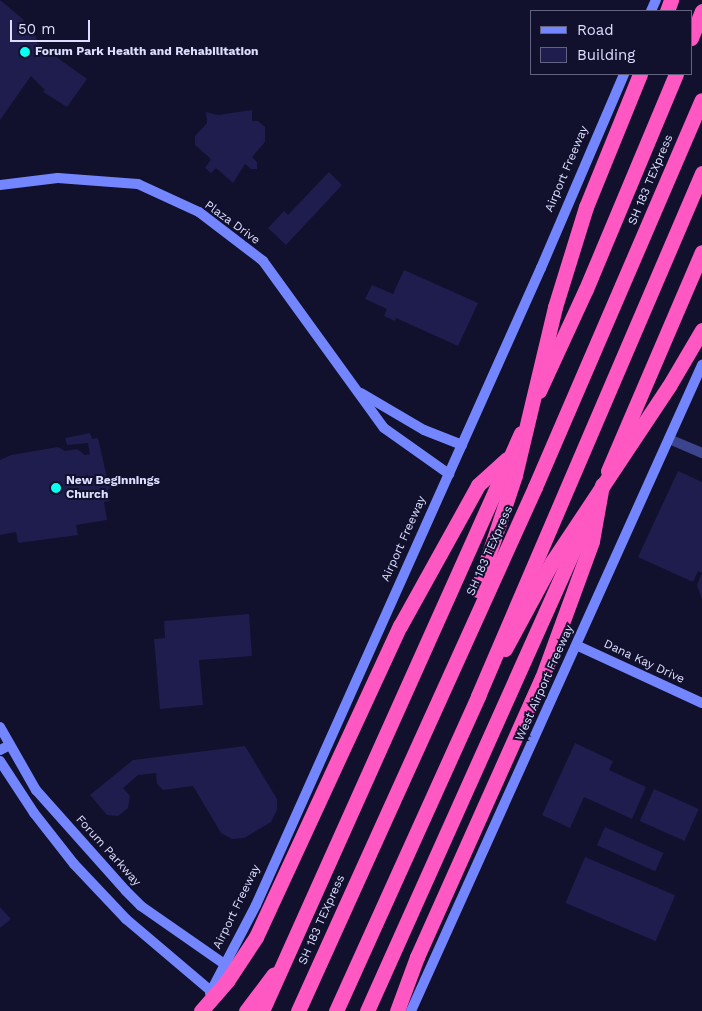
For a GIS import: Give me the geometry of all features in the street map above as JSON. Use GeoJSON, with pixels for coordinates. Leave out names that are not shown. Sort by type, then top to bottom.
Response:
{"type":"FeatureCollection","features":[{"type":"Feature","properties":{"kind":"highway"},"geometry":{"type":"LineString","coordinates":[[692,36],[702,11]]}},
{"type":"Feature","properties":{"kind":"highway"},"geometry":{"type":"LineString","coordinates":[[482,592],[515,475],[555,307],[586,207],[640,75]]}},
{"type":"Feature","properties":{"kind":"highway"},"geometry":{"type":"LineString","coordinates":[[262,1011],[586,289],[676,75]]}},
{"type":"Feature","properties":{"kind":"highway","name":"SH 183 TEXpress"},"geometry":{"type":"LineString","coordinates":[[298,1011],[469,633],[482,592],[535,487],[702,100]]}},
{"type":"Feature","properties":{"kind":"highway"},"geometry":{"type":"LineString","coordinates":[[336,1011],[501,647],[702,174]]}},
{"type":"Feature","properties":{"kind":"highway"},"geometry":{"type":"LineString","coordinates":[[367,1011],[524,664],[702,252]]}},
{"type":"Feature","properties":{"kind":"highway"},"geometry":{"type":"LineString","coordinates":[[501,647],[552,562],[669,386],[702,330]]}},
{"type":"Feature","properties":{"kind":"highway"},"geometry":{"type":"LineString","coordinates":[[200,1011],[227,981],[256,937],[286,878],[392,643],[473,494],[512,454]]}},
{"type":"Feature","properties":{"kind":"highway"},"geometry":{"type":"LineString","coordinates":[[397,1011],[417,956],[542,678],[592,542],[603,481]]}},
{"type":"Feature","properties":{"kind":"highway"},"geometry":{"type":"LineString","coordinates":[[246,1011],[287,958]]}},
{"type":"Feature","properties":{"kind":"main road","name":"Airport Freeway"},"geometry":{"type":"LineString","coordinates":[[200,1011],[226,965],[449,474],[624,75]]}},
{"type":"Feature","properties":{"kind":"main road","name":"Plaza Drive"},"geometry":{"type":"LineString","coordinates":[[0,185],[58,178],[138,184],[199,212],[263,261],[384,428],[449,474]]}},
{"type":"Feature","properties":{"kind":"main road","name":"West Airport Freeway"},"geometry":{"type":"LineString","coordinates":[[411,1011],[702,366]]}},
{"type":"Feature","properties":{"kind":"main road","name":"Plaza Drive"},"geometry":{"type":"LineString","coordinates":[[358,392],[424,430],[462,445]]}},
{"type":"Feature","properties":{"kind":"main road","name":"Dana Kay Drive"},"geometry":{"type":"LineString","coordinates":[[576,645],[702,703]]}},
{"type":"Feature","properties":{"kind":"main road","name":"Forum Parkway"},"geometry":{"type":"LineString","coordinates":[[0,727],[36,790],[141,906],[226,965]]}},
{"type":"Feature","properties":{"kind":"main road"},"geometry":{"type":"LineString","coordinates":[[0,750],[10,745]]}},
{"type":"Feature","properties":{"kind":"main road"},"geometry":{"type":"LineString","coordinates":[[0,761],[45,828],[74,864],[117,908],[211,991]]}},
{"type":"Feature","properties":{"kind":"main road"},"geometry":{"type":"LineString","coordinates":[[117,908],[131,895]]}},
{"type":"Feature","properties":{"kind":"street"},"geometry":{"type":"LineString","coordinates":[[669,439],[702,453]]}},
{"type":"Feature","properties":{"kind":"building","name":"Forum Park Health and Rehabilitation"},"geometry":{"type":"Polygon","coordinates":[[[0,0],[24,20],[18,28],[25,33],[31,32],[36,36],[37,43],[87,79],[67,107],[43,92],[45,90],[31,76],[0,120],[0,0]]]}},
{"type":"Feature","properties":{"kind":"building"},"geometry":{"type":"Polygon","coordinates":[[[252,110],[252,121],[258,121],[265,127],[265,142],[252,157],[257,162],[257,169],[251,169],[245,164],[233,183],[216,168],[211,173],[205,168],[211,159],[195,145],[195,136],[207,123],[206,112],[218,115],[252,110]]]}},
{"type":"Feature","properties":{"kind":"building"},"geometry":{"type":"Polygon","coordinates":[[[329,172],[342,185],[286,245],[268,228],[284,211],[288,215],[329,172]]]}},
{"type":"Feature","properties":{"kind":"building"},"geometry":{"type":"Polygon","coordinates":[[[404,270],[478,303],[458,346],[396,318],[395,321],[384,316],[387,309],[365,299],[372,285],[393,294],[404,270]]]}},
{"type":"Feature","properties":{"kind":"building","name":"New Beginnings Church"},"geometry":{"type":"Polygon","coordinates":[[[90,433],[92,439],[98,438],[107,478],[113,478],[115,487],[108,489],[110,501],[104,502],[107,520],[76,525],[78,535],[18,543],[16,532],[0,535],[0,460],[11,455],[58,447],[65,451],[77,449],[85,455],[90,454],[88,443],[67,445],[65,438],[90,433]]]}},
{"type":"Feature","properties":{"kind":"building"},"geometry":{"type":"Polygon","coordinates":[[[678,471],[702,482],[702,573],[698,571],[693,582],[638,557],[678,471]]]}},
{"type":"Feature","properties":{"kind":"building"},"geometry":{"type":"Polygon","coordinates":[[[702,573],[702,600],[697,585],[702,573]]]}},
{"type":"Feature","properties":{"kind":"building"},"geometry":{"type":"Polygon","coordinates":[[[249,614],[252,656],[199,660],[203,705],[160,709],[154,639],[165,638],[164,621],[249,614]]]}},
{"type":"Feature","properties":{"kind":"building"},"geometry":{"type":"Polygon","coordinates":[[[575,743],[613,761],[609,770],[646,787],[632,819],[584,797],[570,828],[542,815],[575,743]]]}},
{"type":"Feature","properties":{"kind":"building"},"geometry":{"type":"Polygon","coordinates":[[[245,746],[277,799],[277,810],[271,822],[244,838],[232,839],[221,833],[193,786],[163,790],[157,784],[156,773],[138,775],[123,788],[130,796],[128,808],[118,816],[107,815],[90,795],[133,760],[245,746]]]}},
{"type":"Feature","properties":{"kind":"building"},"geometry":{"type":"Polygon","coordinates":[[[654,789],[699,809],[685,841],[640,821],[654,789]]]}},
{"type":"Feature","properties":{"kind":"building"},"geometry":{"type":"Polygon","coordinates":[[[605,827],[663,853],[655,871],[597,845],[605,827]]]}},
{"type":"Feature","properties":{"kind":"building"},"geometry":{"type":"Polygon","coordinates":[[[585,857],[675,895],[656,941],[565,903],[585,857]]]}},
{"type":"Feature","properties":{"kind":"building"},"geometry":{"type":"Polygon","coordinates":[[[0,907],[11,919],[0,928],[0,907]]]}},
{"type":"Feature","properties":{"kind":"place","name":"Forum Park Health and Rehabilitation"},"geometry":{"type":"Point","coordinates":[25,52]}},
{"type":"Feature","properties":{"kind":"place","name":"New Beginnings Church"},"geometry":{"type":"Point","coordinates":[56,488]}}]}
